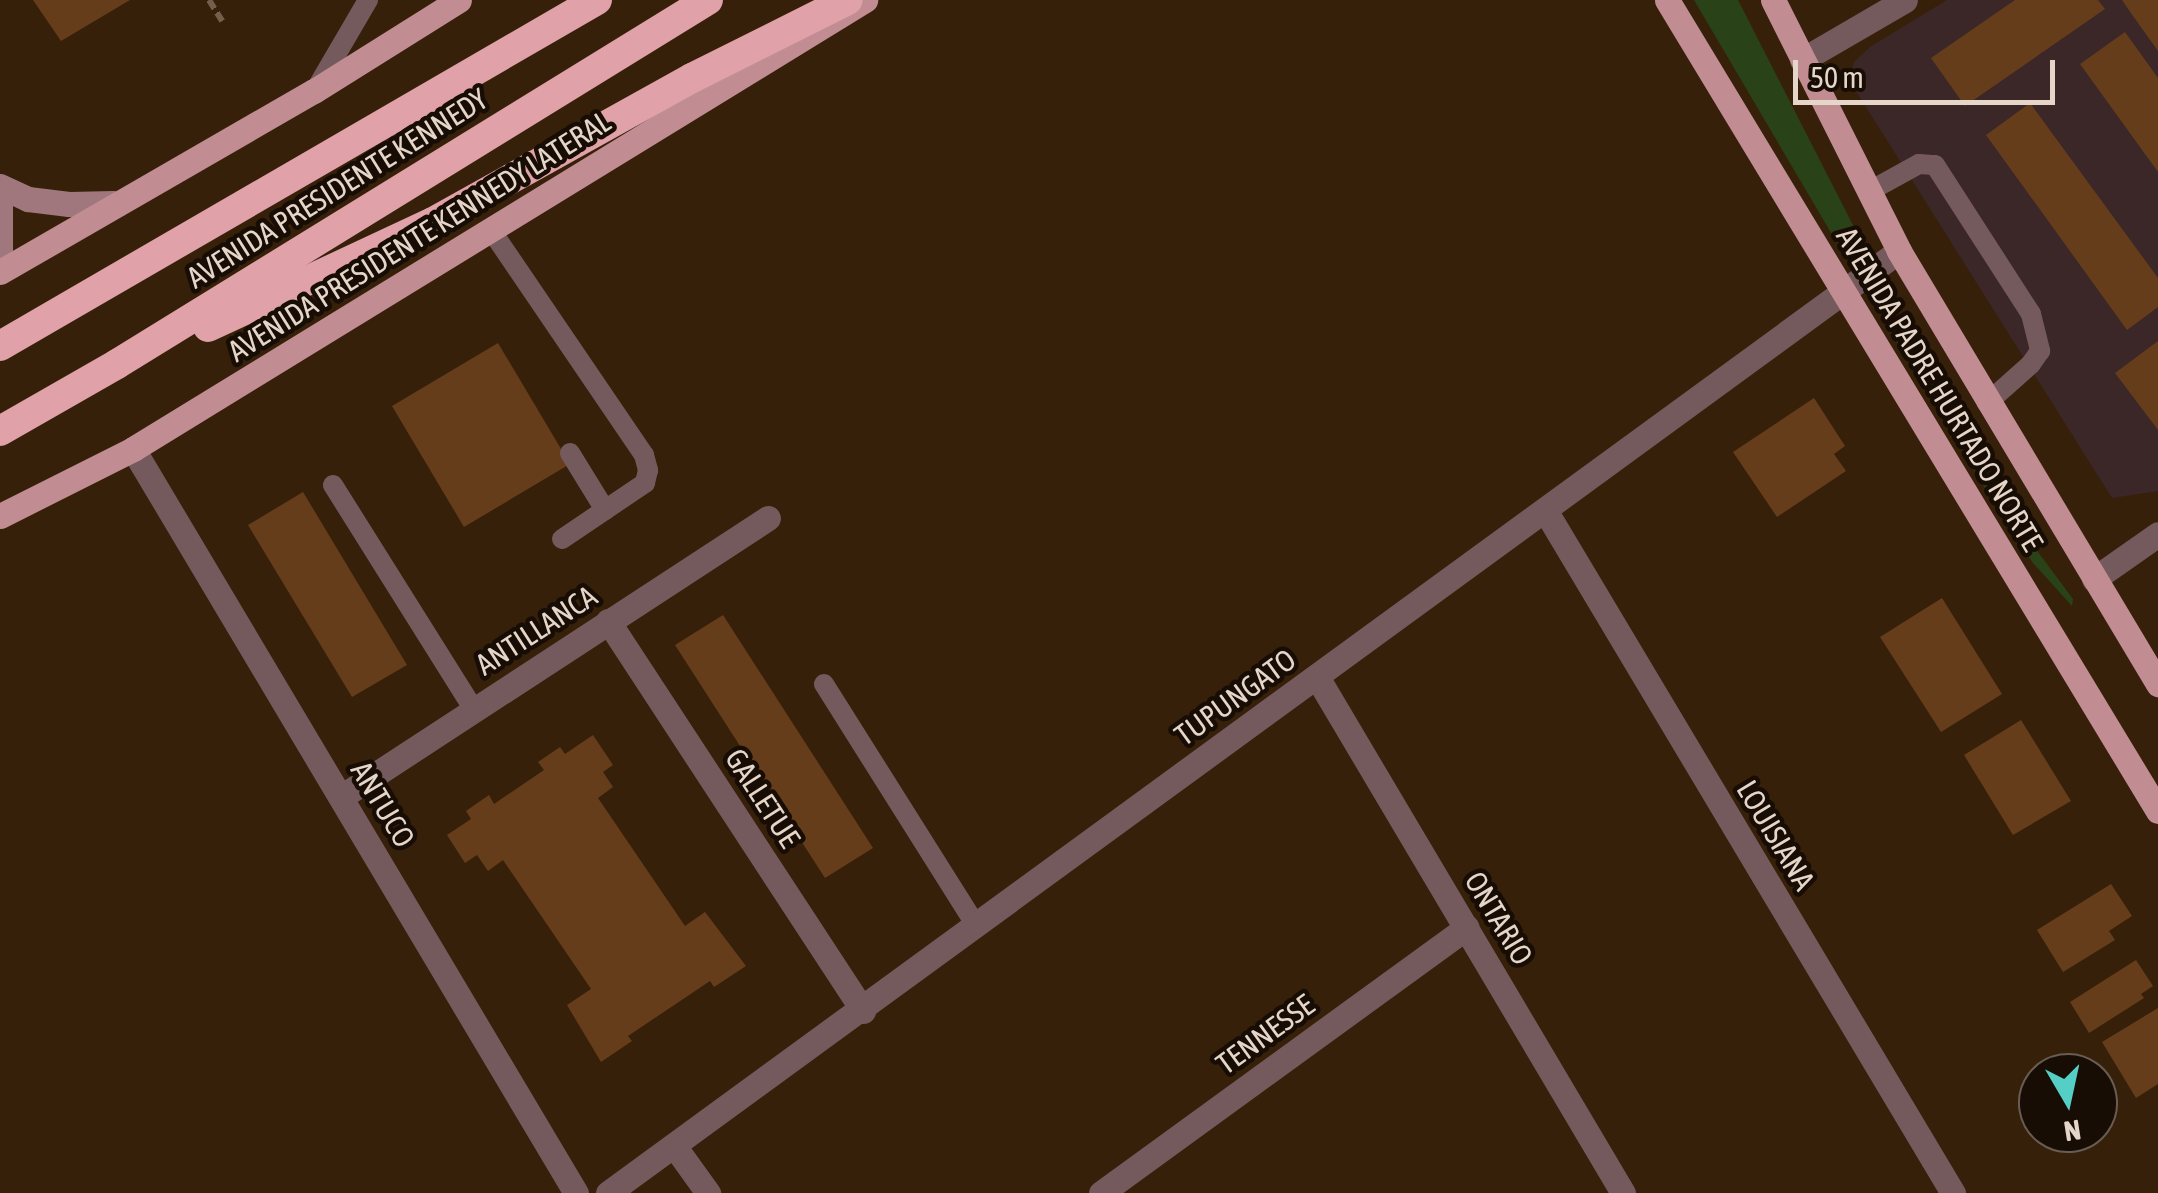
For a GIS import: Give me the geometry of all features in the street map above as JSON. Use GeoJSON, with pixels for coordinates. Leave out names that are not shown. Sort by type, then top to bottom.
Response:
{"type":"FeatureCollection","features":[{"type":"Feature","properties":{"kind":"highway","name":"AVENIDA PRESIDENTE KENNEDY"},"geometry":{"type":"LineString","coordinates":[[0,346],[597,0]]}},
{"type":"Feature","properties":{"kind":"highway","name":"AVENIDA PRESIDENTE KENNEDY"},"geometry":{"type":"LineString","coordinates":[[0,431],[117,364],[708,0]]}},
{"type":"Feature","properties":{"kind":"highway"},"geometry":{"type":"LineString","coordinates":[[117,364],[388,244],[692,78],[848,0]]}},
{"type":"Feature","properties":{"kind":"main road"},"geometry":{"type":"LineString","coordinates":[[0,272],[314,91],[460,0]]}},
{"type":"Feature","properties":{"kind":"main road","name":"AVENIDA PRESIDENTE KENNEDY LATERAL"},"geometry":{"type":"LineString","coordinates":[[0,516],[133,449],[865,0]]}},
{"type":"Feature","properties":{"kind":"main road","name":"AVENIDA PADRE HURTADO NORTE"},"geometry":{"type":"LineString","coordinates":[[1667,0],[2158,811]]}},
{"type":"Feature","properties":{"kind":"main road","name":"AVENIDA PADRE HURTADO NORTE"},"geometry":{"type":"LineString","coordinates":[[1773,0],[1898,251],[2158,684]]}},
{"type":"Feature","properties":{"kind":"street"},"geometry":{"type":"LineString","coordinates":[[1802,60],[1904,0]]}},
{"type":"Feature","properties":{"kind":"street"},"geometry":{"type":"LineString","coordinates":[[0,186],[28,199],[69,204],[114,203]]}},
{"type":"Feature","properties":{"kind":"street"},"geometry":{"type":"LineString","coordinates":[[0,206],[0,252]]}},
{"type":"Feature","properties":{"kind":"street","name":"TUPUNGATO"},"geometry":{"type":"LineString","coordinates":[[608,1193],[864,1011],[1898,251]]}},
{"type":"Feature","properties":{"kind":"street","name":"ANTUCO"},"geometry":{"type":"LineString","coordinates":[[133,449],[576,1193]]}},
{"type":"Feature","properties":{"kind":"street","name":"LOUISIANA"},"geometry":{"type":"LineString","coordinates":[[1545,510],[1953,1193]]}},
{"type":"Feature","properties":{"kind":"street","name":"ANTILLANCA"},"geometry":{"type":"LineString","coordinates":[[341,797],[768,518]]}},
{"type":"Feature","properties":{"kind":"street"},"geometry":{"type":"LineString","coordinates":[[2094,579],[2158,534]]}},
{"type":"Feature","properties":{"kind":"street","name":"GALLETUE"},"geometry":{"type":"LineString","coordinates":[[608,621],[864,1011]]}},
{"type":"Feature","properties":{"kind":"street","name":"ONTARIO"},"geometry":{"type":"LineString","coordinates":[[1317,677],[1623,1193]]}},
{"type":"Feature","properties":{"kind":"street","name":"TENNESSE"},"geometry":{"type":"LineString","coordinates":[[1102,1193],[1467,927]]}},
{"type":"Feature","properties":{"kind":"street"},"geometry":{"type":"LineString","coordinates":[[675,1147],[708,1193]]}},
{"type":"Feature","properties":{"kind":"lane"},"geometry":{"type":"LineString","coordinates":[[314,91],[368,0]]}},
{"type":"Feature","properties":{"kind":"lane"},"geometry":{"type":"LineString","coordinates":[[1868,192],[1918,164],[1935,165],[2031,314],[2040,351],[1987,403]]}},
{"type":"Feature","properties":{"kind":"lane"},"geometry":{"type":"LineString","coordinates":[[491,230],[644,455],[648,470],[645,484],[562,539]]}},
{"type":"Feature","properties":{"kind":"lane"},"geometry":{"type":"LineString","coordinates":[[570,452],[605,510]]}},
{"type":"Feature","properties":{"kind":"lane"},"geometry":{"type":"LineString","coordinates":[[332,485],[474,710]]}},
{"type":"Feature","properties":{"kind":"lane"},"geometry":{"type":"LineString","coordinates":[[824,684],[977,927]]}},
{"type":"Feature","properties":{"kind":"path"},"geometry":{"type":"LineString","coordinates":[[210,0],[222,21]]}},
{"type":"Feature","properties":{"kind":"shaded area"},"geometry":{"type":"Polygon","coordinates":[[[1947,0],[2158,0],[2158,491],[2112,498],[1849,80],[1854,62],[1870,47],[1947,0]]]}},
{"type":"Feature","properties":{"kind":"green space"},"geometry":{"type":"Polygon","coordinates":[[[1694,0],[1738,0],[1859,237],[1858,246],[1850,252],[1840,248],[1694,0]]]}},
{"type":"Feature","properties":{"kind":"green space"},"geometry":{"type":"Polygon","coordinates":[[[1884,314],[1893,318],[2038,552],[2073,599],[2072,606],[2033,563],[1991,498],[1884,322],[1884,314]]]}},
{"type":"Feature","properties":{"kind":"building"},"geometry":{"type":"Polygon","coordinates":[[[33,0],[130,0],[61,41],[33,0]]]}},
{"type":"Feature","properties":{"kind":"building"},"geometry":{"type":"Polygon","coordinates":[[[2015,0],[2098,0],[2105,9],[1965,106],[1931,58],[2015,0]]]}},
{"type":"Feature","properties":{"kind":"building"},"geometry":{"type":"Polygon","coordinates":[[[2122,0],[2158,0],[2158,51],[2133,16],[2122,0]]]}},
{"type":"Feature","properties":{"kind":"building"},"geometry":{"type":"Polygon","coordinates":[[[2125,32],[2158,78],[2158,172],[2080,64],[2125,32]]]}},
{"type":"Feature","properties":{"kind":"building"},"geometry":{"type":"Polygon","coordinates":[[[2030,103],[2158,278],[2158,307],[2127,330],[1986,135],[2030,103]]]}},
{"type":"Feature","properties":{"kind":"building"},"geometry":{"type":"Polygon","coordinates":[[[2158,341],[2158,430],[2115,373],[2158,341]]]}},
{"type":"Feature","properties":{"kind":"building"},"geometry":{"type":"Polygon","coordinates":[[[498,343],[570,464],[464,527],[392,406],[498,343]]]}},
{"type":"Feature","properties":{"kind":"building"},"geometry":{"type":"Polygon","coordinates":[[[1814,398],[1845,446],[1834,454],[1846,471],[1777,517],[1733,452],[1814,398]]]}},
{"type":"Feature","properties":{"kind":"building"},"geometry":{"type":"Polygon","coordinates":[[[303,492],[407,665],[352,697],[248,525],[303,492]]]}},
{"type":"Feature","properties":{"kind":"building"},"geometry":{"type":"Polygon","coordinates":[[[1942,598],[2002,694],[1941,732],[1880,637],[1942,598]]]}},
{"type":"Feature","properties":{"kind":"building"},"geometry":{"type":"Polygon","coordinates":[[[723,615],[873,848],[825,878],[675,645],[723,615]]]}},
{"type":"Feature","properties":{"kind":"building"},"geometry":{"type":"Polygon","coordinates":[[[2021,720],[2071,801],[2013,835],[1964,755],[2021,720]]]}},
{"type":"Feature","properties":{"kind":"building"},"geometry":{"type":"Polygon","coordinates":[[[593,735],[613,765],[603,772],[613,787],[598,798],[685,926],[705,912],[746,966],[714,987],[710,981],[628,1036],[632,1041],[601,1062],[567,1005],[591,989],[503,860],[488,871],[477,855],[465,863],[447,835],[471,819],[466,811],[489,795],[494,804],[544,770],[538,762],[560,747],[565,754],[593,735]]]}},
{"type":"Feature","properties":{"kind":"building"},"geometry":{"type":"Polygon","coordinates":[[[2111,884],[2132,916],[2109,931],[2115,940],[2063,972],[2037,930],[2111,884]]]}},
{"type":"Feature","properties":{"kind":"building"},"geometry":{"type":"Polygon","coordinates":[[[2136,960],[2153,986],[2141,994],[2144,998],[2089,1033],[2070,1002],[2136,960]]]}},
{"type":"Feature","properties":{"kind":"building"},"geometry":{"type":"Polygon","coordinates":[[[2158,1008],[2158,1084],[2136,1098],[2118,1068],[2118,1053],[2109,1053],[2102,1042],[2158,1008]]]}}]}
